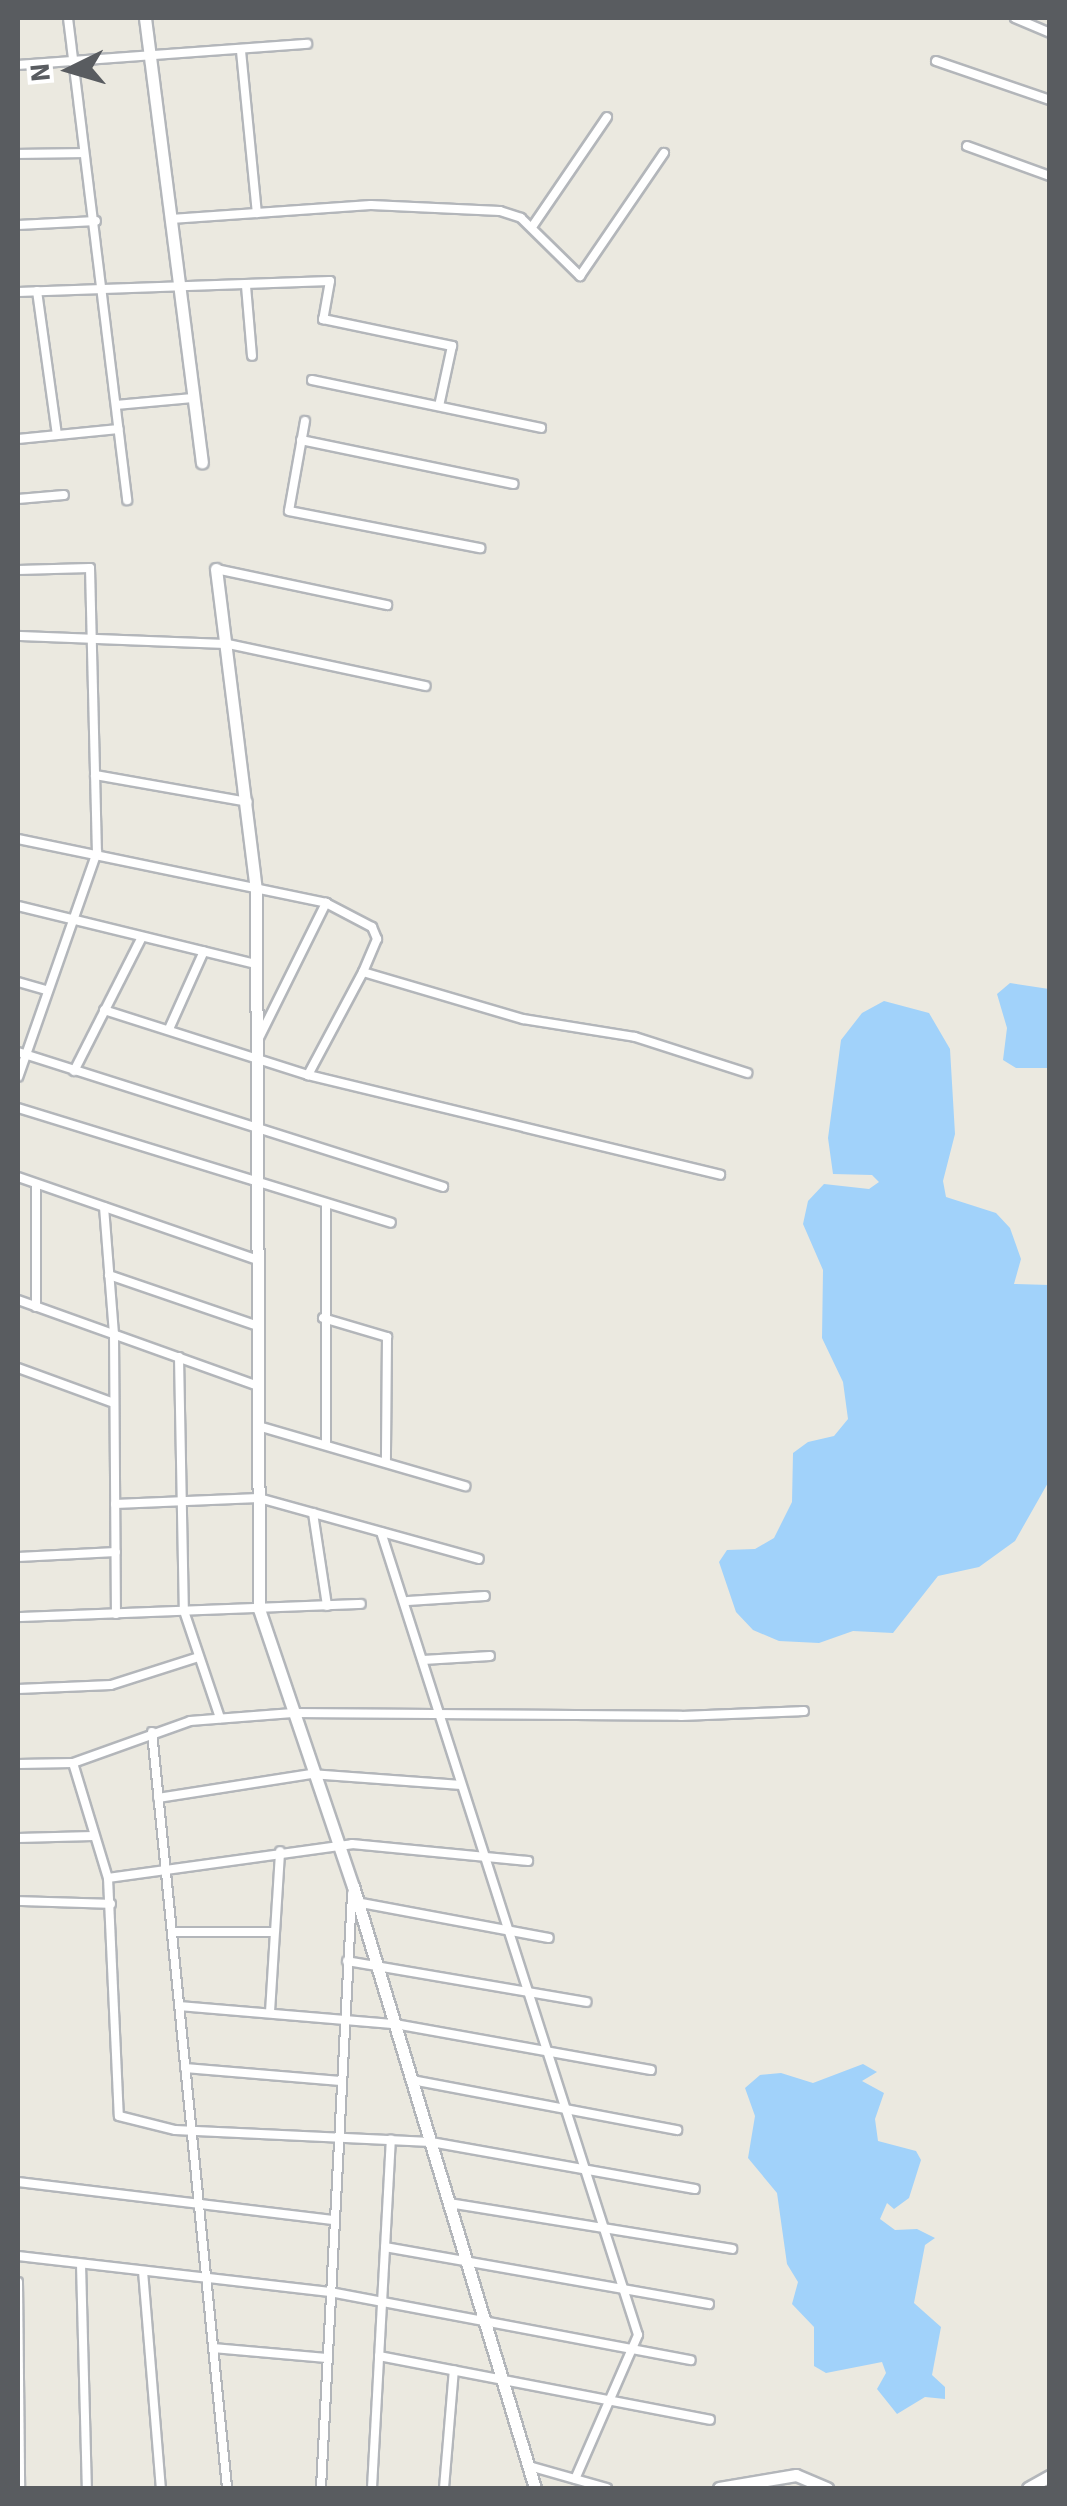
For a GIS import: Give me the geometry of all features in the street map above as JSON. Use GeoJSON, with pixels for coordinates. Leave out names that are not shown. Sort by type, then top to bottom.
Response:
{"type":"FeatureCollection","features":[{"type":"Feature","properties":{"kind":"street"},"geometry":{"type":"LineString","coordinates":[[68,18],[96,221],[127,500]]}},
{"type":"Feature","properties":{"kind":"street"},"geometry":{"type":"LineString","coordinates":[[145,18],[202,462]]}},
{"type":"Feature","properties":{"kind":"street"},"geometry":{"type":"LineString","coordinates":[[1014,18],[1050,33]]}},
{"type":"Feature","properties":{"kind":"street"},"geometry":{"type":"LineString","coordinates":[[18,65],[307,44]]}},
{"type":"Feature","properties":{"kind":"street"},"geometry":{"type":"LineString","coordinates":[[241,51],[258,213]]}},
{"type":"Feature","properties":{"kind":"street"},"geometry":{"type":"LineString","coordinates":[[936,61],[1050,100]]}},
{"type":"Feature","properties":{"kind":"street"},"geometry":{"type":"LineString","coordinates":[[532,227],[607,116]]}},
{"type":"Feature","properties":{"kind":"street"},"geometry":{"type":"LineString","coordinates":[[967,146],[1050,176]]}},
{"type":"Feature","properties":{"kind":"street"},"geometry":{"type":"LineString","coordinates":[[18,154],[84,153]]}},
{"type":"Feature","properties":{"kind":"street"},"geometry":{"type":"LineString","coordinates":[[171,219],[372,204],[500,212],[532,227],[580,276],[664,153]]}},
{"type":"Feature","properties":{"kind":"street"},"geometry":{"type":"LineString","coordinates":[[18,225],[96,221]]}},
{"type":"Feature","properties":{"kind":"street"},"geometry":{"type":"LineString","coordinates":[[18,292],[330,282],[323,318],[452,346],[439,406]]}},
{"type":"Feature","properties":{"kind":"street"},"geometry":{"type":"LineString","coordinates":[[246,286],[252,356]]}},
{"type":"Feature","properties":{"kind":"street"},"geometry":{"type":"LineString","coordinates":[[37,291],[57,435]]}},
{"type":"Feature","properties":{"kind":"street"},"geometry":{"type":"LineString","coordinates":[[312,380],[542,428]]}},
{"type":"Feature","properties":{"kind":"street"},"geometry":{"type":"LineString","coordinates":[[116,405],[194,398]]}},
{"type":"Feature","properties":{"kind":"street"},"geometry":{"type":"LineString","coordinates":[[304,421],[289,511],[480,548]]}},
{"type":"Feature","properties":{"kind":"street"},"geometry":{"type":"LineString","coordinates":[[18,439],[119,429]]}},
{"type":"Feature","properties":{"kind":"street"},"geometry":{"type":"LineString","coordinates":[[301,440],[514,484]]}},
{"type":"Feature","properties":{"kind":"street"},"geometry":{"type":"LineString","coordinates":[[18,499],[64,495]]}},
{"type":"Feature","properties":{"kind":"street"},"geometry":{"type":"LineString","coordinates":[[18,570],[90,568],[97,852],[20,1053],[18,1077]]}},
{"type":"Feature","properties":{"kind":"street"},"geometry":{"type":"LineString","coordinates":[[321,2488],[342,2019],[354,1902],[353,1886],[311,1774],[259,1608],[256,888],[216,569],[387,605]]}},
{"type":"Feature","properties":{"kind":"street"},"geometry":{"type":"LineString","coordinates":[[18,636],[228,644],[426,686]]}},
{"type":"Feature","properties":{"kind":"street"},"geometry":{"type":"LineString","coordinates":[[95,775],[248,802]]}},
{"type":"Feature","properties":{"kind":"street"},"geometry":{"type":"LineString","coordinates":[[18,838],[326,902],[376,932],[363,972],[308,1075]]}},
{"type":"Feature","properties":{"kind":"street"},"geometry":{"type":"LineString","coordinates":[[257,1048],[326,902]]}},
{"type":"Feature","properties":{"kind":"street"},"geometry":{"type":"LineString","coordinates":[[18,906],[256,964]]}},
{"type":"Feature","properties":{"kind":"street"},"geometry":{"type":"LineString","coordinates":[[74,1070],[142,937]]}},
{"type":"Feature","properties":{"kind":"street"},"geometry":{"type":"LineString","coordinates":[[169,1029],[204,951]]}},
{"type":"Feature","properties":{"kind":"street"},"geometry":{"type":"LineString","coordinates":[[363,972],[524,1020],[635,1037],[747,1073]]}},
{"type":"Feature","properties":{"kind":"street"},"geometry":{"type":"LineString","coordinates":[[18,982],[46,990]]}},
{"type":"Feature","properties":{"kind":"street"},"geometry":{"type":"LineString","coordinates":[[104,1010],[257,1048],[308,1075],[720,1175]]}},
{"type":"Feature","properties":{"kind":"street"},"geometry":{"type":"LineString","coordinates":[[20,1053],[257,1124],[443,1187]]}},
{"type":"Feature","properties":{"kind":"street"},"geometry":{"type":"LineString","coordinates":[[18,1108],[257,1186],[391,1223]]}},
{"type":"Feature","properties":{"kind":"street"},"geometry":{"type":"LineString","coordinates":[[18,1177],[258,1260]]}},
{"type":"Feature","properties":{"kind":"street"},"geometry":{"type":"LineString","coordinates":[[36,1184],[36,1306]]}},
{"type":"Feature","properties":{"kind":"street"},"geometry":{"type":"LineString","coordinates":[[326,1205],[326,1445]]}},
{"type":"Feature","properties":{"kind":"street"},"geometry":{"type":"LineString","coordinates":[[104,1207],[114,1334],[116,1614]]}},
{"type":"Feature","properties":{"kind":"street"},"geometry":{"type":"LineString","coordinates":[[109,1276],[258,1326]]}},
{"type":"Feature","properties":{"kind":"street"},"geometry":{"type":"LineString","coordinates":[[18,1300],[258,1386]]}},
{"type":"Feature","properties":{"kind":"street"},"geometry":{"type":"LineString","coordinates":[[323,1318],[386,1337],[386,1462]]}},
{"type":"Feature","properties":{"kind":"street"},"geometry":{"type":"LineString","coordinates":[[179,1357],[184,1611],[220,1718]]}},
{"type":"Feature","properties":{"kind":"street"},"geometry":{"type":"LineString","coordinates":[[18,1368],[114,1402]]}},
{"type":"Feature","properties":{"kind":"street"},"geometry":{"type":"LineString","coordinates":[[258,1426],[465,1486]]}},
{"type":"Feature","properties":{"kind":"street"},"geometry":{"type":"LineString","coordinates":[[115,1504],[259,1498],[479,1559]]}},
{"type":"Feature","properties":{"kind":"street"},"geometry":{"type":"LineString","coordinates":[[313,1513],[327,1606]]}},
{"type":"Feature","properties":{"kind":"street"},"geometry":{"type":"LineString","coordinates":[[381,1532],[408,1602],[461,1786],[638,2334],[575,2479]]}},
{"type":"Feature","properties":{"kind":"street"},"geometry":{"type":"LineString","coordinates":[[18,1557],[116,1552]]}},
{"type":"Feature","properties":{"kind":"street"},"geometry":{"type":"LineString","coordinates":[[408,1602],[485,1596]]}},
{"type":"Feature","properties":{"kind":"street"},"geometry":{"type":"LineString","coordinates":[[18,1617],[361,1604]]}},
{"type":"Feature","properties":{"kind":"street"},"geometry":{"type":"LineString","coordinates":[[423,1660],[490,1656]]}},
{"type":"Feature","properties":{"kind":"street"},"geometry":{"type":"LineString","coordinates":[[18,1689],[111,1685],[199,1657]]}},
{"type":"Feature","properties":{"kind":"street"},"geometry":{"type":"LineString","coordinates":[[18,1764],[73,1763],[152,1732],[220,1718],[438,1712],[681,1716],[804,1710]]}},
{"type":"Feature","properties":{"kind":"street"},"geometry":{"type":"LineString","coordinates":[[152,1732],[185,2068],[196,2130],[199,2206],[227,2488]]}},
{"type":"Feature","properties":{"kind":"street"},"geometry":{"type":"LineString","coordinates":[[73,1763],[108,1878],[119,2116],[196,2130],[431,2142],[695,2189]]}},
{"type":"Feature","properties":{"kind":"street"},"geometry":{"type":"LineString","coordinates":[[158,1798],[311,1774],[461,1786]]}},
{"type":"Feature","properties":{"kind":"street"},"geometry":{"type":"LineString","coordinates":[[18,1838],[93,1836]]}},
{"type":"Feature","properties":{"kind":"street"},"geometry":{"type":"LineString","coordinates":[[108,1878],[336,1845],[528,1862]]}},
{"type":"Feature","properties":{"kind":"street"},"geometry":{"type":"LineString","coordinates":[[270,2012],[280,1852]]}},
{"type":"Feature","properties":{"kind":"street"},"geometry":{"type":"LineString","coordinates":[[18,1902],[111,1904]]}},
{"type":"Feature","properties":{"kind":"street"},"geometry":{"type":"LineString","coordinates":[[354,1902],[549,1938]]}},
{"type":"Feature","properties":{"kind":"street"},"geometry":{"type":"LineString","coordinates":[[354,1902],[536,2488]]}},
{"type":"Feature","properties":{"kind":"street"},"geometry":{"type":"LineString","coordinates":[[172,1932],[273,1932]]}},
{"type":"Feature","properties":{"kind":"street"},"geometry":{"type":"LineString","coordinates":[[347,1961],[588,2002]]}},
{"type":"Feature","properties":{"kind":"street"},"geometry":{"type":"LineString","coordinates":[[179,2006],[395,2024],[651,2070]]}},
{"type":"Feature","properties":{"kind":"street"},"geometry":{"type":"LineString","coordinates":[[185,2068],[340,2081]]}},
{"type":"Feature","properties":{"kind":"street"},"geometry":{"type":"LineString","coordinates":[[412,2080],[677,2130]]}},
{"type":"Feature","properties":{"kind":"street"},"geometry":{"type":"LineString","coordinates":[[372,2488],[391,2140]]}},
{"type":"Feature","properties":{"kind":"street"},"geometry":{"type":"LineString","coordinates":[[18,2182],[333,2220]]}},
{"type":"Feature","properties":{"kind":"street"},"geometry":{"type":"LineString","coordinates":[[449,2203],[732,2249]]}},
{"type":"Feature","properties":{"kind":"street"},"geometry":{"type":"LineString","coordinates":[[385,2247],[709,2304]]}},
{"type":"Feature","properties":{"kind":"street"},"geometry":{"type":"LineString","coordinates":[[18,2256],[330,2292],[691,2360]]}},
{"type":"Feature","properties":{"kind":"street"},"geometry":{"type":"LineString","coordinates":[[81,2264],[87,2488]]}},
{"type":"Feature","properties":{"kind":"street"},"geometry":{"type":"LineString","coordinates":[[144,2271],[161,2488]]}},
{"type":"Feature","properties":{"kind":"street"},"geometry":{"type":"LineString","coordinates":[[18,2282],[20,2488]]}},
{"type":"Feature","properties":{"kind":"street"},"geometry":{"type":"LineString","coordinates":[[213,2348],[327,2358]]}},
{"type":"Feature","properties":{"kind":"street"},"geometry":{"type":"LineString","coordinates":[[379,2356],[710,2420]]}},
{"type":"Feature","properties":{"kind":"street"},"geometry":{"type":"LineString","coordinates":[[444,2488],[454,2370]]}},
{"type":"Feature","properties":{"kind":"street"},"geometry":{"type":"LineString","coordinates":[[528,2466],[607,2488]]}},
{"type":"Feature","properties":{"kind":"street"},"geometry":{"type":"LineString","coordinates":[[719,2488],[796,2475],[827,2488]]}},
{"type":"Feature","properties":{"kind":"street"},"geometry":{"type":"LineString","coordinates":[[1028,2488],[1050,2476]]}},
{"type":"Feature","properties":{"kind":"water"},"geometry":{"type":"Polygon","coordinates":[[[1010,983],[1049,989],[1049,1068],[1016,1068],[1003,1060],[1007,1028],[997,994],[1010,983]]]}},
{"type":"Feature","properties":{"kind":"water"},"geometry":{"type":"Polygon","coordinates":[[[884,1001],[929,1013],[950,1049],[955,1134],[943,1181],[946,1197],[996,1213],[1010,1228],[1021,1259],[1014,1284],[1049,1285],[1049,1481],[1015,1541],[979,1567],[938,1576],[893,1633],[853,1631],[819,1643],[779,1641],[753,1630],[736,1612],[719,1562],[727,1550],[755,1549],[774,1538],[792,1502],[793,1453],[808,1442],[834,1436],[848,1419],[843,1382],[822,1338],[823,1270],[803,1224],[808,1201],[824,1184],[869,1189],[879,1182],[872,1175],[833,1174],[828,1138],[841,1040],[862,1013],[884,1001]]]}},
{"type":"Feature","properties":{"kind":"water"},"geometry":{"type":"Polygon","coordinates":[[[863,2064],[877,2072],[862,2081],[884,2093],[875,2119],[878,2141],[916,2151],[921,2160],[909,2198],[894,2209],[887,2203],[880,2219],[895,2230],[917,2229],[935,2238],[925,2245],[914,2303],[941,2327],[932,2375],[945,2387],[945,2399],[925,2397],[897,2414],[877,2389],[886,2373],[882,2362],[826,2373],[814,2366],[814,2327],[792,2304],[798,2282],[787,2264],[777,2193],[748,2158],[755,2116],[745,2088],[760,2075],[781,2073],[813,2083],[863,2064]]]}}]}
